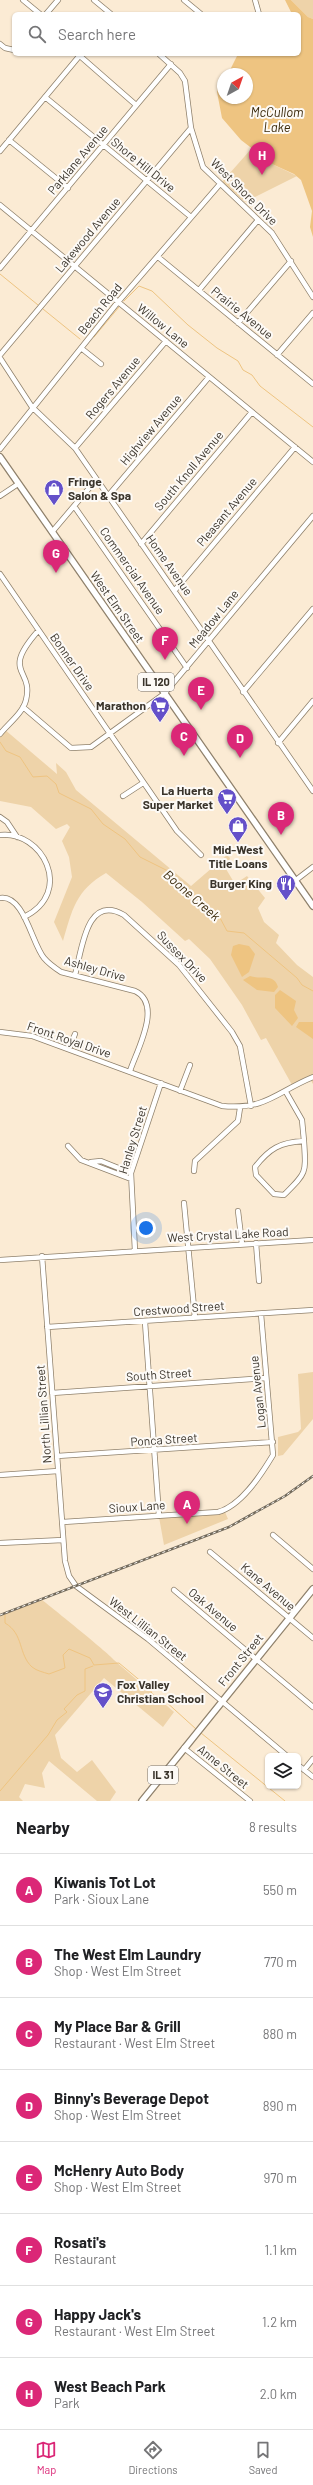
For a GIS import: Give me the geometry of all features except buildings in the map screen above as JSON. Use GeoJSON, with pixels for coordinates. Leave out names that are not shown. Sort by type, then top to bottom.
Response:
{"type":"FeatureCollection","features":[{"type":"Feature","properties":{"kind":"main road","name":"West Elm Street"},"geometry":{"type":"LineString","coordinates":[[0,457],[313,906]]}},
{"type":"Feature","properties":{"kind":"main road","name":"Front Street"},"geometry":{"type":"LineString","coordinates":[[142,1801],[289,1618],[311,1597],[313,1589]]}},
{"type":"Feature","properties":{"kind":"street"},"geometry":{"type":"LineString","coordinates":[[23,0],[38,12]]}},
{"type":"Feature","properties":{"kind":"street"},"geometry":{"type":"LineString","coordinates":[[48,12],[58,0]]}},
{"type":"Feature","properties":{"kind":"street"},"geometry":{"type":"LineString","coordinates":[[94,0],[109,12]]}},
{"type":"Feature","properties":{"kind":"street"},"geometry":{"type":"LineString","coordinates":[[184,0],[199,12]]}},
{"type":"Feature","properties":{"kind":"street"},"geometry":{"type":"LineString","coordinates":[[255,0],[258,12]]}},
{"type":"Feature","properties":{"kind":"street"},"geometry":{"type":"LineString","coordinates":[[0,44],[5,48],[12,50]]}},
{"type":"Feature","properties":{"kind":"street"},"geometry":{"type":"LineString","coordinates":[[0,151],[79,56]]}},
{"type":"Feature","properties":{"kind":"street"},"geometry":{"type":"LineString","coordinates":[[81,56],[136,105]]}},
{"type":"Feature","properties":{"kind":"street","name":"West Shore Drive"},"geometry":{"type":"LineString","coordinates":[[161,56],[171,64],[185,81],[191,128],[203,167],[272,233],[313,297]]}},
{"type":"Feature","properties":{"kind":"street","name":"Parklane Avenue"},"geometry":{"type":"LineString","coordinates":[[0,268],[104,146],[171,64]]}},
{"type":"Feature","properties":{"kind":"street","name":"Shore Hill Drive"},"geometry":{"type":"LineString","coordinates":[[45,97],[191,218]]}},
{"type":"Feature","properties":{"kind":"street","name":"Lakewood Avenue"},"geometry":{"type":"LineString","coordinates":[[0,355],[191,128]]}},
{"type":"Feature","properties":{"kind":"street"},"geometry":{"type":"LineString","coordinates":[[9,140],[68,188]]}},
{"type":"Feature","properties":{"kind":"street","name":"Beach Road"},"geometry":{"type":"LineString","coordinates":[[0,449],[32,407],[118,302],[220,184]]}},
{"type":"Feature","properties":{"kind":"street","name":"Willow Lane"},"geometry":{"type":"LineString","coordinates":[[0,205],[313,462]]}},
{"type":"Feature","properties":{"kind":"street"},"geometry":{"type":"LineString","coordinates":[[199,290],[258,220]]}},
{"type":"Feature","properties":{"kind":"street","name":"Prairie Avenue"},"geometry":{"type":"LineString","coordinates":[[158,257],[313,384]]}},
{"type":"Feature","properties":{"kind":"street"},"geometry":{"type":"LineString","coordinates":[[238,323],[291,261]]}},
{"type":"Feature","properties":{"kind":"street"},"geometry":{"type":"LineString","coordinates":[[277,354],[313,313]]}},
{"type":"Feature","properties":{"kind":"street","name":"Rogers Avenue"},"geometry":{"type":"LineString","coordinates":[[75,448],[166,341]]}},
{"type":"Feature","properties":{"kind":"street"},"geometry":{"type":"LineString","coordinates":[[81,348],[101,364]]}},
{"type":"Feature","properties":{"kind":"street","name":"Home Avenue"},"geometry":{"type":"LineString","coordinates":[[0,358],[32,407],[75,448],[141,544],[175,590],[278,743],[313,791]]}},
{"type":"Feature","properties":{"kind":"street","name":"Highview Avenue"},"geometry":{"type":"LineString","coordinates":[[108,496],[209,377]]}},
{"type":"Feature","properties":{"kind":"street","name":"South Knoll Avenue"},"geometry":{"type":"LineString","coordinates":[[141,544],[252,412]]}},
{"type":"Feature","properties":{"kind":"street","name":"Pleasant Avenue"},"geometry":{"type":"LineString","coordinates":[[175,590],[295,447]]}},
{"type":"Feature","properties":{"kind":"street"},"geometry":{"type":"LineString","coordinates":[[52,532],[96,480]]}},
{"type":"Feature","properties":{"kind":"street"},"geometry":{"type":"LineString","coordinates":[[0,496],[18,484]]}},
{"type":"Feature","properties":{"kind":"street","name":"Commercial Avenue"},"geometry":{"type":"LineString","coordinates":[[74,506],[187,668]]}},
{"type":"Feature","properties":{"kind":"street","name":"Meadow Lane"},"geometry":{"type":"LineString","coordinates":[[23,707],[71,748],[91,747],[164,694],[313,516]]}},
{"type":"Feature","properties":{"kind":"street","name":"Bonner Drive"},"geometry":{"type":"LineString","coordinates":[[1,578],[177,831],[201,855]]}},
{"type":"Feature","properties":{"kind":"street"},"geometry":{"type":"LineString","coordinates":[[243,692],[312,612]]}},
{"type":"Feature","properties":{"kind":"street"},"geometry":{"type":"LineString","coordinates":[[0,734],[23,707],[27,691],[15,664],[17,654],[38,631]]}},
{"type":"Feature","properties":{"kind":"street"},"geometry":{"type":"LineString","coordinates":[[278,743],[313,702]]}},
{"type":"Feature","properties":{"kind":"street"},"geometry":{"type":"LineString","coordinates":[[123,796],[143,783]]}},
{"type":"Feature","properties":{"kind":"street"},"geometry":{"type":"LineString","coordinates":[[0,818],[7,822],[18,837]]}},
{"type":"Feature","properties":{"kind":"street"},"geometry":{"type":"LineString","coordinates":[[0,835],[18,837],[32,845],[43,857],[50,870],[51,881],[49,894],[36,911],[24,917]]}},
{"type":"Feature","properties":{"kind":"street"},"geometry":{"type":"LineString","coordinates":[[296,880],[313,867]]}},
{"type":"Feature","properties":{"kind":"street","name":"Ashley Drive"},"geometry":{"type":"LineString","coordinates":[[0,898],[14,902],[24,917],[43,958],[62,972],[135,991],[146,1000],[149,1016],[130,1071]]}},
{"type":"Feature","properties":{"kind":"street","name":"Sussex Drive"},"geometry":{"type":"LineString","coordinates":[[75,975],[89,924],[95,914],[104,909],[115,909],[124,915],[179,965],[232,1032],[240,1046],[251,1106]]}},
{"type":"Feature","properties":{"kind":"street","name":"Front Royal Drive"},"geometry":{"type":"LineString","coordinates":[[0,1032],[32,1036],[222,1106],[240,1108],[265,1103],[313,1077]]}},
{"type":"Feature","properties":{"kind":"street"},"geometry":{"type":"LineString","coordinates":[[70,1049],[75,1034]]}},
{"type":"Feature","properties":{"kind":"street"},"geometry":{"type":"LineString","coordinates":[[180,1090],[190,1065]]}},
{"type":"Feature","properties":{"kind":"street","name":"Hanley Street"},"geometry":{"type":"LineString","coordinates":[[135,1251],[130,1179],[161,1083]]}},
{"type":"Feature","properties":{"kind":"street"},"geometry":{"type":"LineString","coordinates":[[286,1092],[302,1120],[304,1141],[306,1168],[304,1176],[284,1194],[274,1194],[256,1175],[254,1167],[277,1146],[286,1142],[304,1141]]}},
{"type":"Feature","properties":{"kind":"street"},"geometry":{"type":"LineString","coordinates":[[194,1171],[195,1161],[238,1121],[240,1108]]}},
{"type":"Feature","properties":{"kind":"street"},"geometry":{"type":"LineString","coordinates":[[68,1146],[81,1160],[101,1162],[131,1173]]}},
{"type":"Feature","properties":{"kind":"street"},"geometry":{"type":"LineString","coordinates":[[91,1162],[130,1179]]}},
{"type":"Feature","properties":{"kind":"street"},"geometry":{"type":"LineString","coordinates":[[184,1203],[195,1318]]}},
{"type":"Feature","properties":{"kind":"street"},"geometry":{"type":"LineString","coordinates":[[238,1212],[242,1244]]}},
{"type":"Feature","properties":{"kind":"street","name":"West Crystal Lake Road"},"geometry":{"type":"LineString","coordinates":[[0,1260],[42,1256],[313,1240]]}},
{"type":"Feature","properties":{"kind":"street"},"geometry":{"type":"LineString","coordinates":[[256,1243],[259,1281]]}},
{"type":"Feature","properties":{"kind":"street","name":"North Lillian Street"},"geometry":{"type":"LineString","coordinates":[[42,1256],[63,1522],[63,1540],[67,1569]]}},
{"type":"Feature","properties":{"kind":"street","name":"Crestwood Street"},"geometry":{"type":"LineString","coordinates":[[47,1327],[145,1322],[313,1310]]}},
{"type":"Feature","properties":{"kind":"street","name":"Logan Avenue"},"geometry":{"type":"LineString","coordinates":[[261,1314],[273,1442],[273,1456],[266,1466]]}},
{"type":"Feature","properties":{"kind":"street"},"geometry":{"type":"LineString","coordinates":[[145,1322],[156,1451],[159,1516]]}},
{"type":"Feature","properties":{"kind":"street","name":"South Street"},"geometry":{"type":"LineString","coordinates":[[52,1393],[266,1378]]}},
{"type":"Feature","properties":{"kind":"street","name":"Ponca Street"},"geometry":{"type":"LineString","coordinates":[[57,1456],[156,1451],[273,1442]]}},
{"type":"Feature","properties":{"kind":"street","name":"Sioux Lane"},"geometry":{"type":"LineString","coordinates":[[63,1522],[227,1510],[237,1501],[266,1466]]}},
{"type":"Feature","properties":{"kind":"street"},"geometry":{"type":"LineString","coordinates":[[0,1475],[58,1471]]}},
{"type":"Feature","properties":{"kind":"street"},"geometry":{"type":"LineString","coordinates":[[273,1535],[313,1569]]}},
{"type":"Feature","properties":{"kind":"street"},"geometry":{"type":"LineString","coordinates":[[0,1543],[63,1540]]}},
{"type":"Feature","properties":{"kind":"street","name":"Kane Avenue"},"geometry":{"type":"LineString","coordinates":[[210,1552],[313,1638]]}},
{"type":"Feature","properties":{"kind":"street","name":"West Lillian Street"},"geometry":{"type":"LineString","coordinates":[[67,1569],[76,1586],[148,1639],[283,1753]]}},
{"type":"Feature","properties":{"kind":"street","name":"Oak Avenue"},"geometry":{"type":"LineString","coordinates":[[174,1590],[313,1707]]}},
{"type":"Feature","properties":{"kind":"street","name":"Anne Street"},"geometry":{"type":"LineString","coordinates":[[184,1748],[250,1801]]}},
{"type":"Feature","properties":{"kind":"street"},"geometry":{"type":"LineString","coordinates":[[304,1770],[313,1759]]}},
{"type":"Feature","properties":{"kind":"street"},"geometry":{"type":"LineString","coordinates":[[301,1768],[313,1777]]}},
{"type":"Feature","properties":{"kind":"shaded area"},"geometry":{"type":"Polygon","coordinates":[[[291,0],[313,0],[313,19],[308,17],[291,0]]]}},
{"type":"Feature","properties":{"kind":"shaded area"},"geometry":{"type":"Polygon","coordinates":[[[252,148],[272,164],[297,176],[245,202],[222,182],[252,148]]]}},
{"type":"Feature","properties":{"kind":"shaded area"},"geometry":{"type":"Polygon","coordinates":[[[4,729],[57,774],[56,763],[66,772],[76,790],[191,886],[227,855],[230,858],[226,869],[235,884],[247,876],[265,898],[258,908],[264,922],[279,935],[276,943],[297,965],[313,977],[313,1084],[308,1076],[292,1085],[266,1038],[261,1040],[242,1005],[210,959],[189,939],[185,941],[142,902],[106,873],[88,886],[82,894],[73,910],[63,941],[54,922],[72,877],[69,857],[62,841],[70,827],[67,824],[56,829],[31,807],[0,801],[0,734],[4,729]]]}},
{"type":"Feature","properties":{"kind":"shaded area"},"geometry":{"type":"Polygon","coordinates":[[[313,1372],[313,1419],[283,1455],[278,1456],[278,1437],[298,1432],[301,1429],[298,1374],[313,1372]]]}},
{"type":"Feature","properties":{"kind":"shaded area"},"geometry":{"type":"Polygon","coordinates":[[[225,1512],[228,1519],[164,1545],[159,1517],[225,1512]]]}},
{"type":"Feature","properties":{"kind":"shaded area"},"geometry":{"type":"Polygon","coordinates":[[[41,1599],[103,1650],[174,1712],[163,1727],[104,1678],[55,1735],[61,1758],[77,1772],[92,1760],[116,1792],[110,1801],[97,1801],[49,1761],[42,1773],[45,1788],[25,1784],[19,1797],[23,1801],[0,1801],[0,1615],[41,1599]]]}},
{"type":"Feature","properties":{"kind":"water","name":"McCullom Lake"},"geometry":{"type":"Polygon","coordinates":[[[285,0],[291,0],[308,17],[313,19],[313,237],[310,227],[312,211],[301,180],[294,174],[272,164],[241,140],[222,118],[219,104],[253,104],[253,68],[231,68],[237,56],[301,56],[301,12],[291,12],[285,0]]]}},
{"type":"Feature","properties":{"kind":"water"},"geometry":{"type":"Polygon","coordinates":[[[239,944],[249,946],[255,954],[249,972],[242,977],[231,955],[233,946],[239,944]]]}},
{"type":"Feature","properties":{"kind":"water"},"geometry":{"type":"Polygon","coordinates":[[[250,976],[270,978],[278,987],[274,992],[257,990],[243,980],[250,976]]]}},
{"type":"Feature","properties":{"kind":"water"},"geometry":{"type":"Polygon","coordinates":[[[280,990],[296,1001],[294,1010],[298,1018],[292,1026],[275,1008],[275,995],[280,990]]]}},
{"type":"Feature","properties":{"kind":"water"},"geometry":{"type":"Polygon","coordinates":[[[299,1022],[313,1022],[313,1039],[296,1027],[299,1022]]]}},
{"type":"Feature","properties":{"kind":"waterway"},"geometry":{"type":"LineString","coordinates":[[0,274],[38,305]]}},
{"type":"Feature","properties":{"kind":"waterway"},"geometry":{"type":"LineString","coordinates":[[124,301],[139,286],[152,291],[188,325],[217,348],[238,361],[243,370],[252,375],[260,386],[313,427]]}},
{"type":"Feature","properties":{"kind":"waterway"},"geometry":{"type":"LineString","coordinates":[[94,337],[119,307]]}},
{"type":"Feature","properties":{"kind":"waterway"},"geometry":{"type":"LineString","coordinates":[[43,309],[80,339]]}},
{"type":"Feature","properties":{"kind":"waterway","name":"Boone Creek"},"geometry":{"type":"LineString","coordinates":[[0,742],[6,751],[20,757],[33,777],[47,776],[56,784],[59,793],[91,809],[103,824],[125,839],[140,857],[170,872],[192,897],[219,916],[227,931],[244,933],[297,978],[302,985],[313,991]]}},
{"type":"Feature","properties":{"kind":"waterway"},"geometry":{"type":"LineString","coordinates":[[5,1615],[5,1623],[15,1633],[25,1656],[32,1667],[49,1674],[65,1668],[63,1655],[69,1649],[90,1658],[94,1665],[119,1663],[149,1688],[153,1695],[164,1700],[196,1729]]}},
{"type":"Feature","properties":{"kind":"waterway"},"geometry":{"type":"LineString","coordinates":[[0,1791],[48,1735],[57,1720],[67,1712],[64,1709],[77,1695],[85,1691],[85,1669],[93,1666]]}},
{"type":"Feature","properties":{"kind":"waterway"},"geometry":{"type":"LineString","coordinates":[[201,1733],[285,1801]]}},
{"type":"Feature","properties":{"kind":"railway"},"geometry":{"type":"LineString","coordinates":[[0,1615],[229,1527],[285,1496],[313,1476]]}},
{"type":"Feature","properties":{"kind":"place","name":"West Beach Park"},"geometry":{"type":"Point","coordinates":[262,175]}},
{"type":"Feature","properties":{"kind":"place","name":"Fringe Salon & Spa"},"geometry":{"type":"Point","coordinates":[54,506]}},
{"type":"Feature","properties":{"kind":"place","name":"Happy Jack's"},"geometry":{"type":"Point","coordinates":[56,573]}},
{"type":"Feature","properties":{"kind":"place","name":"Rosati's"},"geometry":{"type":"Point","coordinates":[165,660]}},
{"type":"Feature","properties":{"kind":"place","name":"McHenry Auto Body"},"geometry":{"type":"Point","coordinates":[201,710]}},
{"type":"Feature","properties":{"kind":"place","name":"Marathon"},"geometry":{"type":"Point","coordinates":[160,723]}},
{"type":"Feature","properties":{"kind":"place","name":"My Place Bar & Grill"},"geometry":{"type":"Point","coordinates":[184,756]}},
{"type":"Feature","properties":{"kind":"place","name":"Binny's Beverage Depot"},"geometry":{"type":"Point","coordinates":[240,758]}},
{"type":"Feature","properties":{"kind":"place","name":"La Huerta Super Market"},"geometry":{"type":"Point","coordinates":[227,815]}},
{"type":"Feature","properties":{"kind":"place","name":"The West Elm Laundry"},"geometry":{"type":"Point","coordinates":[281,835]}},
{"type":"Feature","properties":{"kind":"place","name":"Mid-West Title Loans"},"geometry":{"type":"Point","coordinates":[238,843]}},
{"type":"Feature","properties":{"kind":"place","name":"Burger King"},"geometry":{"type":"Point","coordinates":[286,901]}},
{"type":"Feature","properties":{"kind":"place","name":"Kiwanis Tot Lot"},"geometry":{"type":"Point","coordinates":[187,1524]}},
{"type":"Feature","properties":{"kind":"place","name":"Fox Valley Christian School"},"geometry":{"type":"Point","coordinates":[103,1709]}}]}
